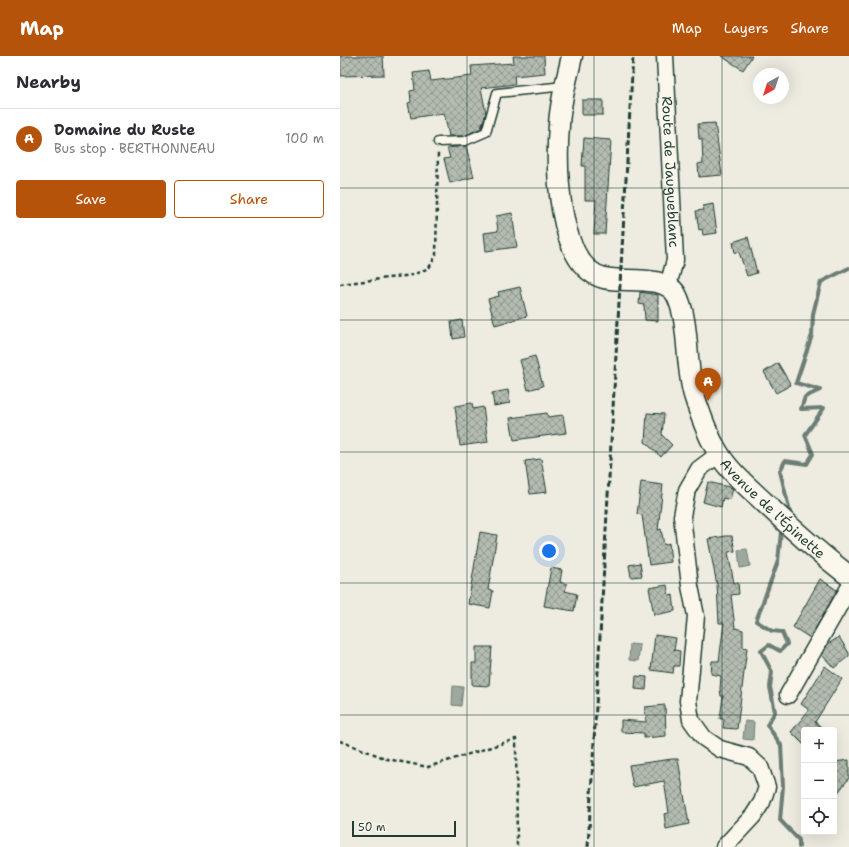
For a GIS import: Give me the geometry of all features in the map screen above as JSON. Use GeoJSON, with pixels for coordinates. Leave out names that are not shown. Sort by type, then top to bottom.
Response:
{"type":"FeatureCollection","features":[{"type":"Feature","properties":{"kind":"street"},"geometry":{"type":"LineString","coordinates":[[572,56],[559,123],[557,174],[566,229],[575,254],[582,264],[603,278],[658,282],[668,286]]}},
{"type":"Feature","properties":{"kind":"street","name":"Route de Jaugueblanc"},"geometry":{"type":"LineString","coordinates":[[664,56],[675,260],[668,286]]}},
{"type":"Feature","properties":{"kind":"street","name":"Avenue de l'Épinette"},"geometry":{"type":"LineString","coordinates":[[668,286],[675,294],[680,309],[693,394],[719,454],[744,483],[823,556],[849,576]]}},
{"type":"Feature","properties":{"kind":"street"},"geometry":{"type":"LineString","coordinates":[[719,454],[698,468],[687,490],[682,516],[690,586],[696,616],[688,700],[691,720],[704,738],[720,749],[749,757],[760,767],[767,787],[762,802],[754,816],[724,847]]}},
{"type":"Feature","properties":{"kind":"street"},"geometry":{"type":"LineString","coordinates":[[788,696],[849,588]]}},
{"type":"Feature","properties":{"kind":"lane"},"geometry":{"type":"LineString","coordinates":[[438,142],[465,141],[486,132],[496,93],[566,86]]}},
{"type":"Feature","properties":{"kind":"path"},"geometry":{"type":"LineString","coordinates":[[340,284],[412,276],[429,268],[436,256],[438,142]]}},
{"type":"Feature","properties":{"kind":"path"},"geometry":{"type":"LineString","coordinates":[[340,741],[387,759],[428,767],[516,739],[517,847]]}},
{"type":"Feature","properties":{"kind":"shaded area"},"geometry":{"type":"Polygon","coordinates":[[[747,549],[750,566],[740,568],[738,550],[747,549]]]}},
{"type":"Feature","properties":{"kind":"shaded area"},"geometry":{"type":"Polygon","coordinates":[[[630,644],[640,645],[638,661],[629,660],[630,644]]]}},
{"type":"Feature","properties":{"kind":"shaded area"},"geometry":{"type":"Polygon","coordinates":[[[453,686],[463,687],[461,706],[452,705],[453,686]]]}},
{"type":"Feature","properties":{"kind":"shaded area"},"geometry":{"type":"Polygon","coordinates":[[[745,721],[754,722],[753,740],[743,739],[745,721]]]}},
{"type":"Feature","properties":{"kind":"building"},"geometry":{"type":"Polygon","coordinates":[[[340,56],[383,56],[384,75],[341,76],[340,56]]]}},
{"type":"Feature","properties":{"kind":"building"},"geometry":{"type":"Polygon","coordinates":[[[513,56],[544,56],[545,73],[514,76],[515,84],[481,88],[486,113],[481,128],[464,136],[449,136],[444,113],[411,118],[408,103],[411,102],[410,91],[415,90],[413,73],[429,71],[431,81],[472,76],[471,66],[514,63],[513,56]]]}},
{"type":"Feature","properties":{"kind":"building"},"geometry":{"type":"Polygon","coordinates":[[[721,56],[752,56],[743,70],[721,56]]]}},
{"type":"Feature","properties":{"kind":"building"},"geometry":{"type":"Polygon","coordinates":[[[582,100],[603,100],[603,115],[582,115],[582,100]]]}},
{"type":"Feature","properties":{"kind":"building"},"geometry":{"type":"Polygon","coordinates":[[[715,123],[722,175],[699,177],[698,164],[703,163],[702,139],[699,139],[698,124],[715,123]]]}},
{"type":"Feature","properties":{"kind":"building"},"geometry":{"type":"Polygon","coordinates":[[[584,138],[611,140],[605,234],[594,234],[596,200],[585,200],[585,166],[582,166],[584,138]]]}},
{"type":"Feature","properties":{"kind":"building"},"geometry":{"type":"Polygon","coordinates":[[[466,146],[474,177],[450,183],[444,159],[450,158],[447,148],[466,146]]]}},
{"type":"Feature","properties":{"kind":"building"},"geometry":{"type":"Polygon","coordinates":[[[713,204],[717,233],[703,235],[702,229],[699,230],[696,211],[704,210],[703,206],[713,204]]]}},
{"type":"Feature","properties":{"kind":"building"},"geometry":{"type":"Polygon","coordinates":[[[512,213],[517,247],[486,251],[484,233],[498,231],[496,216],[512,213]]]}},
{"type":"Feature","properties":{"kind":"building"},"geometry":{"type":"Polygon","coordinates":[[[748,237],[757,273],[747,276],[739,252],[735,253],[733,242],[748,237]]]}},
{"type":"Feature","properties":{"kind":"building"},"geometry":{"type":"Polygon","coordinates":[[[520,287],[527,316],[495,325],[488,299],[499,296],[498,292],[520,287]]]}},
{"type":"Feature","properties":{"kind":"building"},"geometry":{"type":"Polygon","coordinates":[[[640,292],[658,295],[658,321],[645,320],[644,305],[639,304],[640,292]]]}},
{"type":"Feature","properties":{"kind":"building"},"geometry":{"type":"Polygon","coordinates":[[[462,320],[464,337],[453,339],[451,322],[462,320]]]}},
{"type":"Feature","properties":{"kind":"building"},"geometry":{"type":"Polygon","coordinates":[[[535,356],[543,386],[528,390],[520,360],[535,356]]]}},
{"type":"Feature","properties":{"kind":"building"},"geometry":{"type":"Polygon","coordinates":[[[778,363],[791,385],[776,393],[764,372],[778,363]]]}},
{"type":"Feature","properties":{"kind":"building"},"geometry":{"type":"Polygon","coordinates":[[[508,390],[510,403],[494,406],[492,393],[508,390]]]}},
{"type":"Feature","properties":{"kind":"building"},"geometry":{"type":"Polygon","coordinates":[[[472,403],[473,409],[483,407],[488,442],[460,446],[455,406],[472,403]]]}},
{"type":"Feature","properties":{"kind":"building"},"geometry":{"type":"Polygon","coordinates":[[[547,413],[548,417],[563,415],[566,433],[514,440],[510,418],[547,413]]]}},
{"type":"Feature","properties":{"kind":"building"},"geometry":{"type":"Polygon","coordinates":[[[647,413],[664,414],[662,435],[672,445],[661,457],[645,442],[647,413]]]}},
{"type":"Feature","properties":{"kind":"building"},"geometry":{"type":"Polygon","coordinates":[[[541,459],[547,492],[530,494],[525,461],[541,459]]]}},
{"type":"Feature","properties":{"kind":"building"},"geometry":{"type":"Polygon","coordinates":[[[641,482],[663,485],[658,530],[661,529],[664,545],[669,543],[671,562],[649,565],[642,515],[637,514],[641,482]]]}},
{"type":"Feature","properties":{"kind":"building"},"geometry":{"type":"Polygon","coordinates":[[[708,482],[733,488],[730,500],[723,498],[721,507],[703,502],[708,482]]]}},
{"type":"Feature","properties":{"kind":"building"},"geometry":{"type":"Polygon","coordinates":[[[480,532],[497,535],[488,590],[493,591],[490,608],[468,604],[480,532]]]}},
{"type":"Feature","properties":{"kind":"building"},"geometry":{"type":"Polygon","coordinates":[[[732,536],[735,551],[728,552],[734,583],[738,583],[739,594],[731,595],[735,628],[743,630],[743,647],[747,648],[737,729],[723,728],[724,719],[720,719],[723,696],[721,696],[720,689],[721,676],[711,674],[712,661],[719,661],[724,623],[719,623],[717,585],[708,539],[732,536]]]}},
{"type":"Feature","properties":{"kind":"building"},"geometry":{"type":"Polygon","coordinates":[[[640,563],[642,576],[631,577],[629,565],[640,563]]]}},
{"type":"Feature","properties":{"kind":"building"},"geometry":{"type":"Polygon","coordinates":[[[551,568],[562,570],[560,582],[567,584],[565,591],[577,594],[574,611],[544,606],[551,568]]]}},
{"type":"Feature","properties":{"kind":"building"},"geometry":{"type":"Polygon","coordinates":[[[820,579],[837,590],[810,638],[793,627],[820,579]]]}},
{"type":"Feature","properties":{"kind":"building"},"geometry":{"type":"Polygon","coordinates":[[[667,585],[669,596],[673,595],[675,611],[654,615],[649,588],[667,585]]]}},
{"type":"Feature","properties":{"kind":"building"},"geometry":{"type":"Polygon","coordinates":[[[655,635],[676,638],[674,650],[680,651],[679,666],[674,666],[673,673],[651,670],[655,635]]]}},
{"type":"Feature","properties":{"kind":"building"},"geometry":{"type":"Polygon","coordinates":[[[839,637],[849,653],[849,656],[834,668],[822,655],[828,644],[839,637]]]}},
{"type":"Feature","properties":{"kind":"building"},"geometry":{"type":"Polygon","coordinates":[[[476,647],[492,647],[489,686],[472,685],[472,663],[476,663],[476,647]]]}},
{"type":"Feature","properties":{"kind":"building"},"geometry":{"type":"Polygon","coordinates":[[[825,666],[842,679],[815,722],[821,727],[801,727],[801,742],[791,732],[809,710],[801,704],[825,666]]]}},
{"type":"Feature","properties":{"kind":"building"},"geometry":{"type":"Polygon","coordinates":[[[636,676],[647,677],[646,690],[635,689],[636,676]]]}},
{"type":"Feature","properties":{"kind":"building"},"geometry":{"type":"Polygon","coordinates":[[[665,705],[666,736],[644,738],[644,733],[621,732],[621,720],[646,722],[645,707],[665,705]]]}},
{"type":"Feature","properties":{"kind":"building"},"geometry":{"type":"Polygon","coordinates":[[[678,759],[689,824],[666,829],[664,814],[669,813],[664,781],[633,787],[629,765],[678,759]]]}},
{"type":"Feature","properties":{"kind":"building"},"geometry":{"type":"Polygon","coordinates":[[[849,760],[849,778],[837,794],[837,763],[837,762],[849,760]]]}},
{"type":"Feature","properties":{"kind":"waterway"},"geometry":{"type":"LineString","coordinates":[[790,512],[780,471],[785,461],[807,464],[813,454],[805,435],[824,408],[801,409],[805,397],[820,390],[796,383],[812,335],[813,314],[821,282],[849,268]]}},
{"type":"Feature","properties":{"kind":"waterway"},"geometry":{"type":"LineString","coordinates":[[781,532],[778,561],[756,621],[772,631],[782,632],[787,644],[780,651],[769,645],[761,651],[772,672],[770,687],[775,712],[767,725],[781,745],[783,786],[780,820],[799,840],[799,847]]}},
{"type":"Feature","properties":{"kind":"railway"},"geometry":{"type":"LineString","coordinates":[[588,847],[633,56]]}},
{"type":"Feature","properties":{"kind":"place","name":"Domaine du Ruste"},"geometry":{"type":"Point","coordinates":[708,401]}}]}
